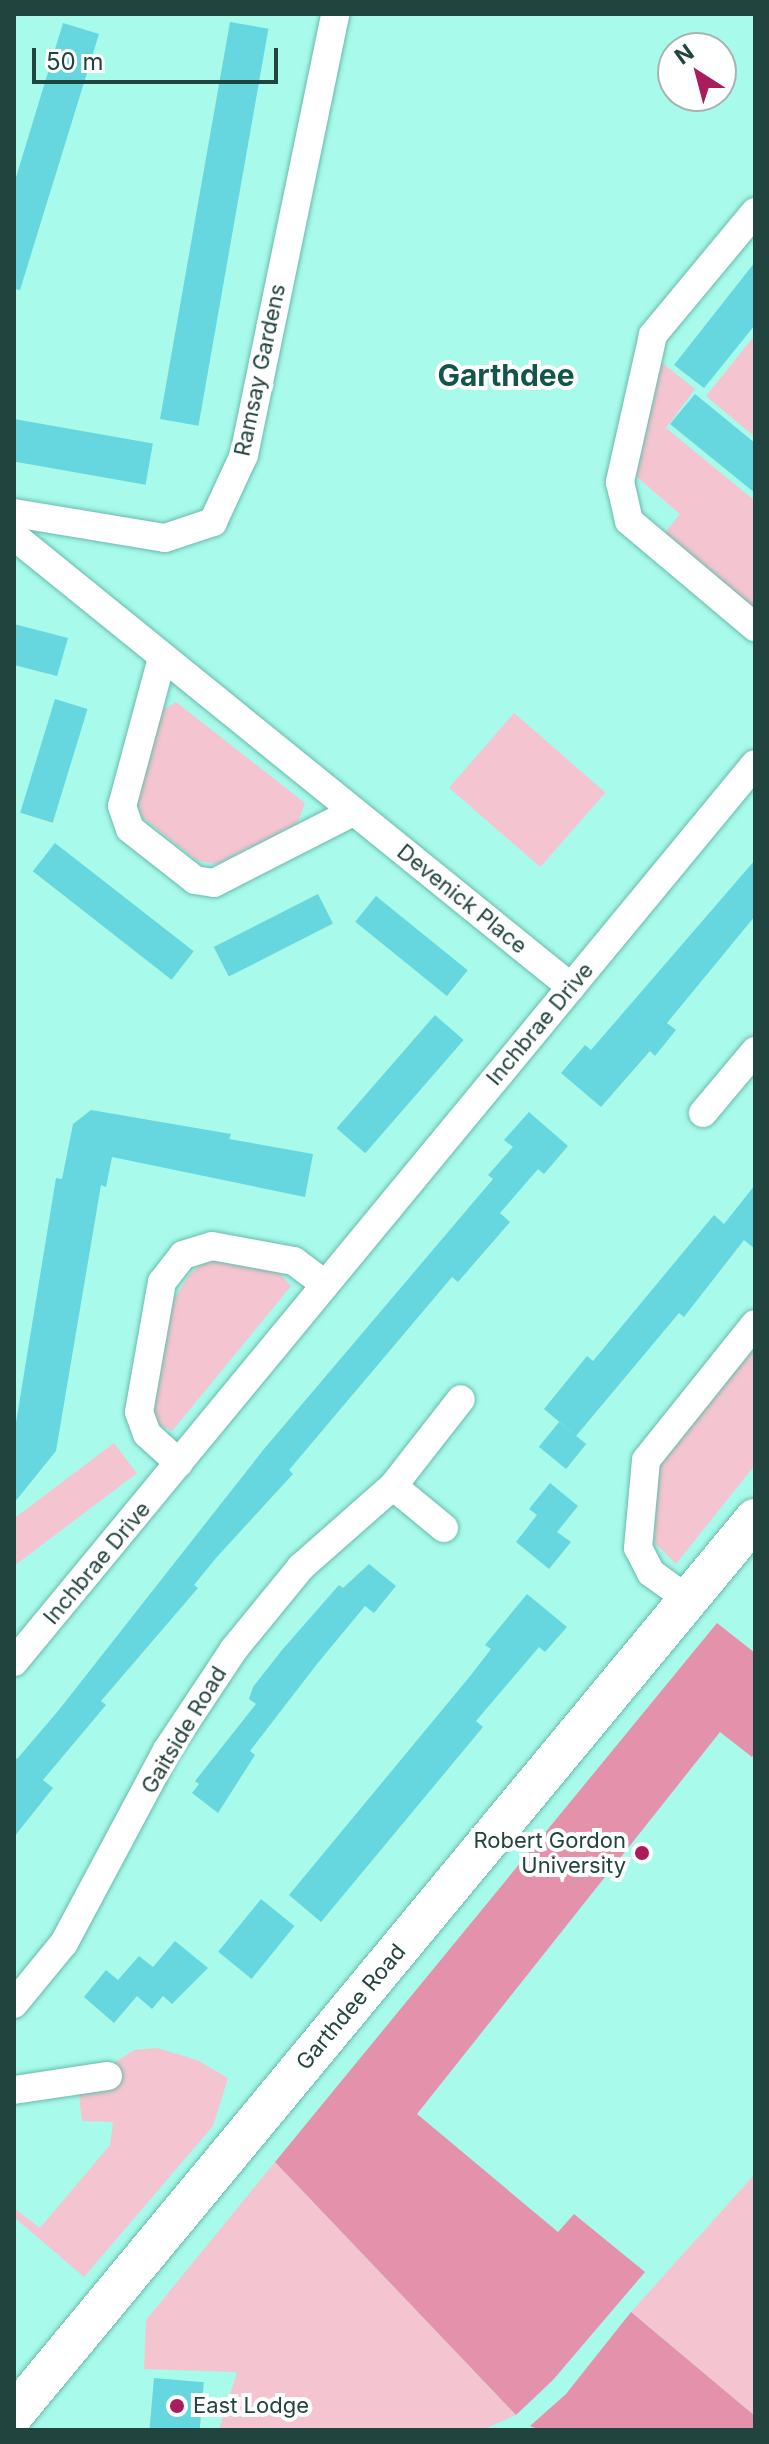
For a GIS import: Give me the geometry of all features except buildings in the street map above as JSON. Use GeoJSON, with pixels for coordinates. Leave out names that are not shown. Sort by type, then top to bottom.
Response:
{"type":"FeatureCollection","features":[{"type":"Feature","properties":{"kind":"street","name":"Ramsay Gardens"},"geometry":{"type":"LineString","coordinates":[[14,513],[165,538],[213,522],[244,455],[335,14]]}},
{"type":"Feature","properties":{"kind":"street"},"geometry":{"type":"LineString","coordinates":[[755,212],[653,335],[620,492],[629,521],[755,627]]}},
{"type":"Feature","properties":{"kind":"street","name":"Devenick Place"},"geometry":{"type":"LineString","coordinates":[[14,536],[571,987]]}},
{"type":"Feature","properties":{"kind":"street"},"geometry":{"type":"LineString","coordinates":[[162,658],[122,806],[130,829],[195,880],[214,883],[353,812]]}},
{"type":"Feature","properties":{"kind":"street","name":"Inchbrae Drive"},"geometry":{"type":"LineString","coordinates":[[14,1662],[755,764]]}},
{"type":"Feature","properties":{"kind":"street"},"geometry":{"type":"LineString","coordinates":[[703,1113],[755,1051]]}},
{"type":"Feature","properties":{"kind":"street"},"geometry":{"type":"LineString","coordinates":[[179,1463],[147,1434],[139,1412],[162,1282],[183,1255],[212,1246],[294,1261],[325,1284]]}},
{"type":"Feature","properties":{"kind":"street"},"geometry":{"type":"LineString","coordinates":[[690,1601],[651,1573],[638,1548],[646,1460],[755,1324]]}},
{"type":"Feature","properties":{"kind":"street","name":"Gaitside Road"},"geometry":{"type":"LineString","coordinates":[[14,2004],[64,1943],[167,1750],[234,1649],[301,1567],[393,1486],[461,1399]]}},
{"type":"Feature","properties":{"kind":"street"},"geometry":{"type":"LineString","coordinates":[[393,1486],[444,1528]]}},
{"type":"Feature","properties":{"kind":"street","name":"Garthdee Road"},"geometry":{"type":"LineString","coordinates":[[14,2414],[755,1519]]}},
{"type":"Feature","properties":{"kind":"street"},"geometry":{"type":"LineString","coordinates":[[14,2090],[108,2076]]}},
{"type":"Feature","properties":{"kind":"shaded area"},"geometry":{"type":"Polygon","coordinates":[[[755,335],[755,437],[706,396],[755,335]]]}},
{"type":"Feature","properties":{"kind":"shaded area"},"geometry":{"type":"Polygon","coordinates":[[[656,358],[695,389],[666,428],[755,501],[755,617],[660,539],[680,514],[630,471],[656,358]]]}},
{"type":"Feature","properties":{"kind":"shaded area"},"geometry":{"type":"Polygon","coordinates":[[[176,702],[305,803],[297,824],[217,864],[197,861],[141,816],[136,796],[158,713],[176,702]]]}},
{"type":"Feature","properties":{"kind":"shaded area"},"geometry":{"type":"Polygon","coordinates":[[[514,713],[605,792],[540,867],[449,788],[514,713]]]}},
{"type":"Feature","properties":{"kind":"shaded area"},"geometry":{"type":"Polygon","coordinates":[[[209,1258],[275,1268],[291,1286],[172,1431],[157,1423],[153,1409],[173,1301],[189,1275],[209,1258]]]}},
{"type":"Feature","properties":{"kind":"shaded area"},"geometry":{"type":"Polygon","coordinates":[[[755,1348],[755,1465],[676,1564],[654,1542],[658,1461],[755,1348]]]}},
{"type":"Feature","properties":{"kind":"shaded area"},"geometry":{"type":"Polygon","coordinates":[[[114,1443],[137,1473],[14,1566],[14,1518],[114,1443]]]}},
{"type":"Feature","properties":{"kind":"shaded area"},"geometry":{"type":"Polygon","coordinates":[[[717,1623],[755,1653],[755,1753],[752,1757],[720,1732],[417,2114],[558,2232],[574,2214],[645,2272],[553,2380],[516,2415],[275,2162],[717,1623]]]}},
{"type":"Feature","properties":{"kind":"shaded area"},"geometry":{"type":"Polygon","coordinates":[[[157,2048],[197,2060],[228,2078],[213,2126],[84,2277],[14,2217],[14,2208],[40,2228],[110,2145],[113,2122],[82,2121],[79,2095],[114,2089],[111,2065],[134,2050],[157,2048]]]}},
{"type":"Feature","properties":{"kind":"shaded area"},"geometry":{"type":"Polygon","coordinates":[[[275,2162],[516,2415],[482,2430],[219,2430],[237,2372],[144,2369],[146,2320],[275,2162]]]}},
{"type":"Feature","properties":{"kind":"shaded area"},"geometry":{"type":"Polygon","coordinates":[[[755,2174],[755,2416],[631,2312],[755,2174]]]}},
{"type":"Feature","properties":{"kind":"shaded area"},"geometry":{"type":"Polygon","coordinates":[[[631,2312],[755,2416],[755,2430],[540,2430],[530,2426],[566,2394],[631,2312]]]}},
{"type":"Feature","properties":{"kind":"place","name":"Robert Gordon University"},"geometry":{"type":"Point","coordinates":[642,1853]}},
{"type":"Feature","properties":{"kind":"place","name":"East Lodge"},"geometry":{"type":"Point","coordinates":[177,2406]}},
{"type":"Feature","properties":{"kind":"district","name":"Garthdee"},"geometry":{"type":"Point","coordinates":[506,375]}}]}
